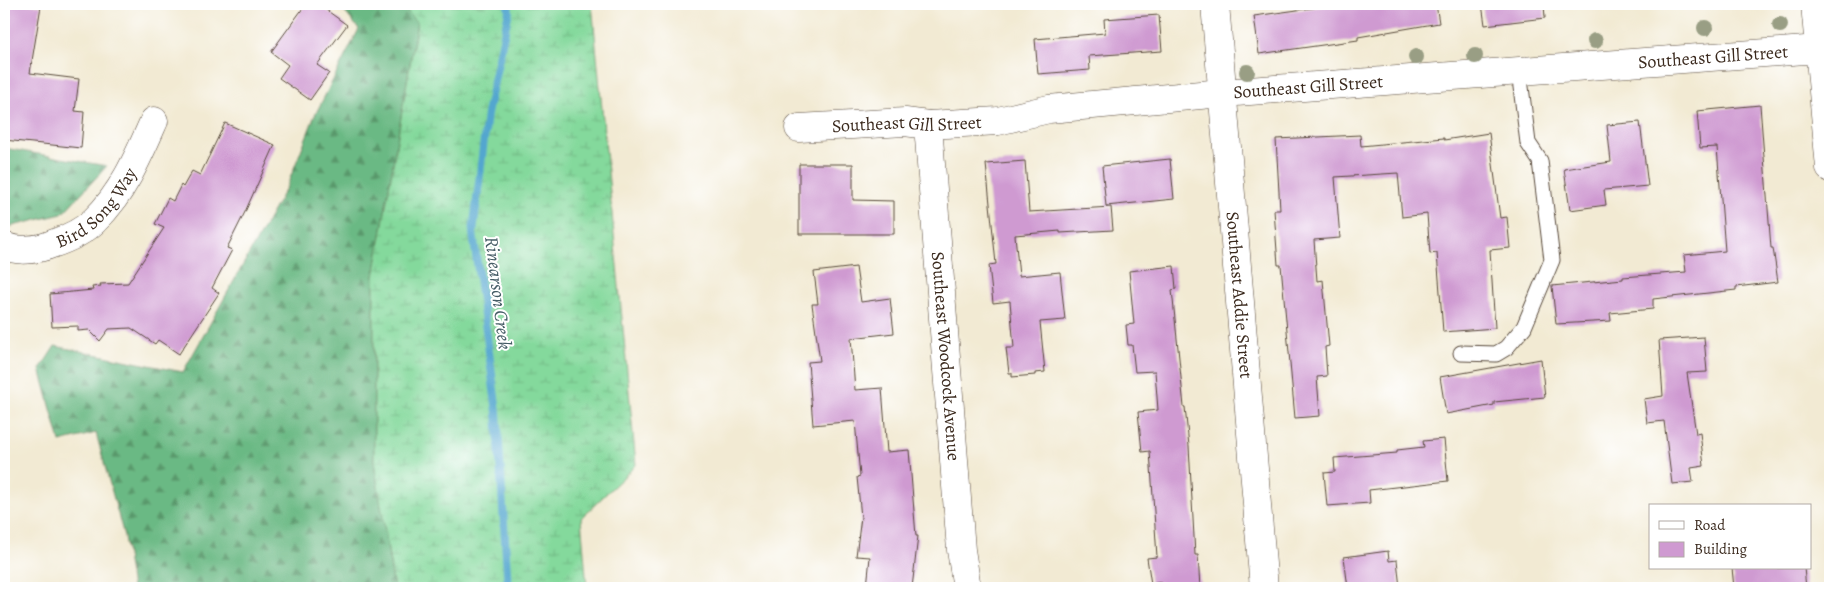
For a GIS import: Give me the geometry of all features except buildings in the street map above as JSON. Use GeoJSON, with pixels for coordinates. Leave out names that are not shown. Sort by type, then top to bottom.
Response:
{"type":"FeatureCollection","features":[{"type":"Feature","properties":{"kind":"street","name":"Southeast Addie Street"},"geometry":{"type":"LineString","coordinates":[[1215,4],[1264,588]]}},
{"type":"Feature","properties":{"kind":"street"},"geometry":{"type":"LineString","coordinates":[[1815,4],[1830,168]]}},
{"type":"Feature","properties":{"kind":"street","name":"Southeast Gill Street"},"geometry":{"type":"LineString","coordinates":[[799,128],[905,122],[928,125],[998,121],[1049,109],[1222,93],[1819,49]]}},
{"type":"Feature","properties":{"kind":"street","name":"Bird Song Way"},"geometry":{"type":"LineString","coordinates":[[4,246],[10,249],[41,249],[69,238],[95,221],[115,197],[138,156],[154,121]]}},
{"type":"Feature","properties":{"kind":"street","name":"Southeast Woodcock Avenue"},"geometry":{"type":"LineString","coordinates":[[928,125],[961,550],[967,588]]}},
{"type":"Feature","properties":{"kind":"lane"},"geometry":{"type":"LineString","coordinates":[[1461,353],[1496,354],[1506,348],[1524,327],[1552,260],[1540,161],[1528,143],[1519,71]]}},
{"type":"Feature","properties":{"kind":"green space"},"geometry":{"type":"Polygon","coordinates":[[[338,4],[401,4],[417,22],[374,277],[374,461],[394,588],[132,588],[124,536],[96,433],[60,442],[40,369],[55,346],[183,372],[287,186],[315,115],[359,29],[338,4]]]}},
{"type":"Feature","properties":{"kind":"green space"},"geometry":{"type":"Polygon","coordinates":[[[401,4],[592,4],[636,465],[581,518],[587,588],[394,588],[374,461],[374,277],[417,23],[401,4]]]}},
{"type":"Feature","properties":{"kind":"green space"},"geometry":{"type":"Polygon","coordinates":[[[4,148],[107,166],[62,214],[4,228],[4,148]]]}},
{"type":"Feature","properties":{"kind":"waterway","name":"Rinearson Creek"},"geometry":{"type":"LineString","coordinates":[[508,4],[509,11],[487,114],[473,233],[497,412],[508,588]]}}]}
